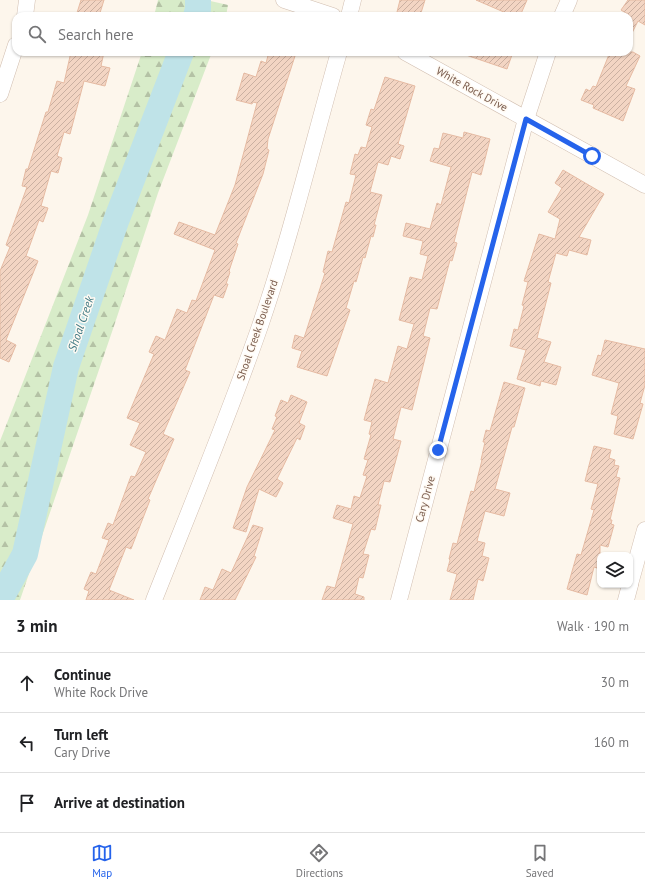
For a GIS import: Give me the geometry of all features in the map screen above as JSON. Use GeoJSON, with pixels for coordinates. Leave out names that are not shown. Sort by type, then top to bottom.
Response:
{"type":"FeatureCollection","features":[{"type":"Feature","properties":{"kind":"street"},"geometry":{"type":"LineString","coordinates":[[26,12],[27,0]]}},
{"type":"Feature","properties":{"kind":"street"},"geometry":{"type":"LineString","coordinates":[[284,0],[321,12]]}},
{"type":"Feature","properties":{"kind":"street"},"geometry":{"type":"LineString","coordinates":[[350,12],[353,0]]}},
{"type":"Feature","properties":{"kind":"street"},"geometry":{"type":"LineString","coordinates":[[564,12],[569,0]]}},
{"type":"Feature","properties":{"kind":"street"},"geometry":{"type":"LineString","coordinates":[[0,94],[13,56]]}},
{"type":"Feature","properties":{"kind":"street","name":"Shoal Creek Boulevard"},"geometry":{"type":"LineString","coordinates":[[154,600],[238,387],[260,324],[279,265],[338,56]]}},
{"type":"Feature","properties":{"kind":"street","name":"White Rock Drive"},"geometry":{"type":"LineString","coordinates":[[412,56],[645,185]]}},
{"type":"Feature","properties":{"kind":"street","name":"Cary Drive"},"geometry":{"type":"LineString","coordinates":[[399,600],[526,119],[547,56]]}},
{"type":"Feature","properties":{"kind":"street"},"geometry":{"type":"LineString","coordinates":[[633,573],[645,530]]}},
{"type":"Feature","properties":{"kind":"street"},"geometry":{"type":"LineString","coordinates":[[626,600],[629,588]]}},
{"type":"Feature","properties":{"kind":"green space"},"geometry":{"type":"Polygon","coordinates":[[[158,0],[206,0],[228,5],[227,12],[155,12],[158,0]]]}},
{"type":"Feature","properties":{"kind":"green space"},"geometry":{"type":"Polygon","coordinates":[[[141,56],[210,56],[158,193],[20,600],[0,600],[0,441],[88,215],[141,56]]]}},
{"type":"Feature","properties":{"kind":"building"},"geometry":{"type":"Polygon","coordinates":[[[81,0],[104,0],[100,12],[77,12],[81,0]]]}},
{"type":"Feature","properties":{"kind":"building"},"geometry":{"type":"Polygon","coordinates":[[[400,0],[425,0],[421,12],[397,12],[400,0]]]}},
{"type":"Feature","properties":{"kind":"building"},"geometry":{"type":"Polygon","coordinates":[[[476,0],[527,0],[522,12],[504,12],[476,0]]]}},
{"type":"Feature","properties":{"kind":"building"},"geometry":{"type":"Polygon","coordinates":[[[628,0],[645,0],[645,25],[638,21],[633,31],[633,12],[624,12],[621,10],[628,0]]]}},
{"type":"Feature","properties":{"kind":"building"},"geometry":{"type":"Polygon","coordinates":[[[633,52],[640,56],[626,86],[635,89],[623,121],[593,108],[594,105],[581,100],[586,89],[590,91],[593,86],[596,87],[608,56],[633,56],[633,52]]]}},
{"type":"Feature","properties":{"kind":"building"},"geometry":{"type":"Polygon","coordinates":[[[70,56],[103,56],[101,66],[110,68],[105,86],[84,81],[70,134],[64,132],[57,156],[62,158],[58,173],[51,171],[41,206],[48,208],[43,222],[39,220],[26,256],[38,261],[6,340],[16,345],[9,362],[0,358],[0,271],[10,247],[6,245],[27,187],[22,186],[26,169],[28,169],[57,81],[64,83],[70,56]]]}},
{"type":"Feature","properties":{"kind":"building"},"geometry":{"type":"Polygon","coordinates":[[[268,56],[295,56],[268,139],[267,149],[269,150],[263,174],[236,243],[238,244],[229,271],[226,284],[228,284],[223,298],[214,295],[185,370],[190,372],[163,434],[174,439],[148,499],[150,500],[131,549],[126,547],[109,590],[134,600],[86,600],[89,591],[84,589],[91,572],[96,574],[109,540],[102,538],[108,523],[113,525],[131,476],[135,477],[146,452],[130,445],[140,423],[127,418],[154,354],[149,352],[156,336],[165,340],[177,309],[187,313],[192,300],[196,301],[215,250],[174,234],[179,222],[215,235],[235,185],[257,103],[253,102],[252,104],[236,100],[244,73],[256,77],[261,61],[266,63],[268,56]]]}},
{"type":"Feature","properties":{"kind":"building"},"geometry":{"type":"Polygon","coordinates":[[[469,56],[512,56],[507,69],[469,56]]]}},
{"type":"Feature","properties":{"kind":"building"},"geometry":{"type":"Polygon","coordinates":[[[385,77],[415,86],[398,144],[404,146],[400,159],[391,156],[388,165],[378,162],[370,192],[382,195],[374,225],[376,225],[373,237],[371,236],[365,258],[363,257],[356,282],[354,281],[346,308],[350,310],[327,376],[297,367],[302,351],[292,348],[295,335],[304,338],[325,273],[323,272],[328,251],[332,252],[346,202],[349,203],[356,175],[350,174],[355,154],[358,155],[361,147],[366,148],[372,127],[366,125],[371,109],[374,110],[385,77]]]}},
{"type":"Feature","properties":{"kind":"building"},"geometry":{"type":"Polygon","coordinates":[[[464,132],[490,139],[481,175],[472,172],[454,242],[457,243],[452,261],[450,260],[437,309],[430,308],[423,336],[430,338],[412,410],[401,407],[393,439],[401,441],[390,482],[384,481],[378,505],[381,505],[375,530],[371,529],[363,554],[369,555],[363,578],[359,577],[355,594],[364,597],[364,600],[322,600],[327,586],[335,588],[353,524],[333,518],[337,505],[351,509],[354,496],[360,498],[367,476],[363,475],[368,460],[364,459],[371,435],[369,434],[372,422],[364,420],[375,379],[388,383],[398,346],[407,349],[414,324],[399,320],[410,277],[422,280],[428,256],[420,254],[423,241],[403,236],[406,223],[430,229],[437,203],[441,205],[451,167],[430,161],[434,148],[439,149],[443,133],[463,138],[464,132]]]}},
{"type":"Feature","properties":{"kind":"building"},"geometry":{"type":"Polygon","coordinates":[[[563,170],[604,194],[579,237],[591,240],[587,255],[569,250],[567,256],[556,253],[548,282],[551,283],[537,338],[551,342],[544,362],[561,367],[556,385],[541,381],[540,386],[517,379],[526,350],[510,346],[514,329],[518,330],[528,282],[524,281],[539,234],[555,239],[560,219],[548,212],[562,188],[555,183],[563,170]]]}},
{"type":"Feature","properties":{"kind":"building"},"geometry":{"type":"Polygon","coordinates":[[[605,340],[645,349],[645,385],[640,403],[643,404],[633,439],[614,434],[618,416],[611,414],[619,383],[592,375],[598,355],[601,356],[605,340]]]}},
{"type":"Feature","properties":{"kind":"building"},"geometry":{"type":"Polygon","coordinates":[[[504,382],[525,388],[514,427],[512,427],[495,489],[510,493],[504,516],[485,511],[477,541],[485,543],[482,556],[489,558],[483,581],[478,579],[473,600],[450,600],[457,574],[447,571],[449,559],[453,543],[457,544],[471,491],[474,492],[482,460],[485,442],[483,442],[486,430],[490,431],[504,382]]]}},
{"type":"Feature","properties":{"kind":"building"},"geometry":{"type":"Polygon","coordinates":[[[291,395],[307,402],[299,423],[305,426],[300,440],[297,438],[277,479],[283,483],[276,497],[259,489],[246,532],[233,528],[247,487],[275,430],[272,429],[277,417],[275,416],[281,400],[288,403],[291,395]]]}},
{"type":"Feature","properties":{"kind":"building"},"geometry":{"type":"Polygon","coordinates":[[[594,446],[611,450],[609,458],[615,460],[614,465],[619,466],[616,477],[620,478],[610,520],[612,520],[611,524],[614,525],[608,547],[600,545],[600,552],[597,552],[597,568],[594,567],[587,595],[567,589],[577,554],[581,555],[594,510],[591,509],[598,484],[585,481],[594,446]]]}},
{"type":"Feature","properties":{"kind":"building"},"geometry":{"type":"Polygon","coordinates":[[[253,525],[263,528],[254,556],[256,557],[235,600],[200,600],[205,587],[213,590],[222,569],[231,573],[253,525]]]}},
{"type":"Feature","properties":{"kind":"waterway","name":"Shoal Creek"},"geometry":{"type":"LineString","coordinates":[[197,12],[198,0]]}},
{"type":"Feature","properties":{"kind":"waterway","name":"Shoal Creek"},"geometry":{"type":"LineString","coordinates":[[0,600],[25,554],[66,367],[116,221],[179,56]]}},
{"type":"Feature","properties":{"kind":"route"},"geometry":{"type":"LineString","coordinates":[[438,450],[526,119],[592,156]]}}]}
